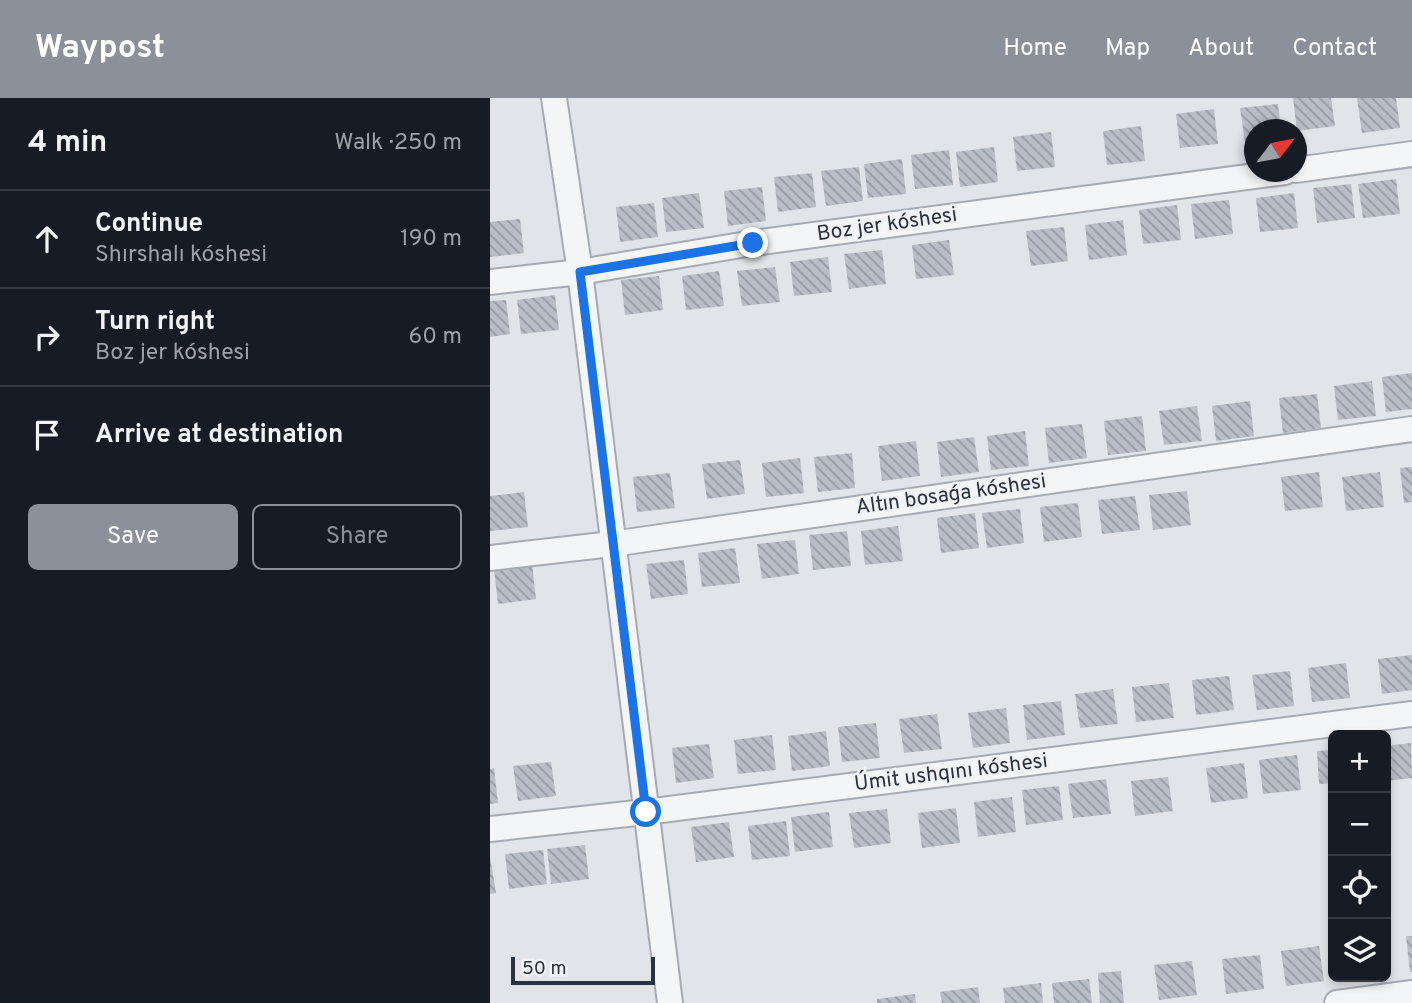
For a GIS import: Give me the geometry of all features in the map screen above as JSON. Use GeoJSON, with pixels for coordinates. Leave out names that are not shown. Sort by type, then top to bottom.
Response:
{"type":"FeatureCollection","features":[{"type":"Feature","properties":{"kind":"street"},"geometry":{"type":"LineString","coordinates":[[554,98],[580,272],[670,1003]]}},
{"type":"Feature","properties":{"kind":"street"},"geometry":{"type":"LineString","coordinates":[[1307,169],[1412,155]]}},
{"type":"Feature","properties":{"kind":"street","name":"Boz jer kóshesi"},"geometry":{"type":"LineString","coordinates":[[490,282],[580,272],[753,243],[1244,177]]}},
{"type":"Feature","properties":{"kind":"street","name":"Altın bosaǵa kóshesi"},"geometry":{"type":"LineString","coordinates":[[490,558],[612,544],[1412,429]]}},
{"type":"Feature","properties":{"kind":"street","name":"Úmit ushqını kóshesi"},"geometry":{"type":"LineString","coordinates":[[490,829],[646,812],[1412,714]]}},
{"type":"Feature","properties":{"kind":"street"},"geometry":{"type":"LineString","coordinates":[[1337,1003],[1412,993]]}},
{"type":"Feature","properties":{"kind":"building"},"geometry":{"type":"Polygon","coordinates":[[[1293,98],[1331,98],[1335,126],[1307,130],[1307,119],[1296,119],[1293,98]]]}},
{"type":"Feature","properties":{"kind":"building"},"geometry":{"type":"Polygon","coordinates":[[[1357,98],[1396,98],[1400,128],[1362,133],[1357,98]]]}},
{"type":"Feature","properties":{"kind":"building"},"geometry":{"type":"Polygon","coordinates":[[[1278,104],[1280,119],[1244,119],[1244,136],[1240,108],[1278,104]]]}},
{"type":"Feature","properties":{"kind":"building"},"geometry":{"type":"Polygon","coordinates":[[[1214,109],[1218,144],[1180,148],[1176,114],[1214,109]]]}},
{"type":"Feature","properties":{"kind":"building"},"geometry":{"type":"Polygon","coordinates":[[[1141,126],[1145,161],[1107,165],[1103,131],[1141,126]]]}},
{"type":"Feature","properties":{"kind":"building"},"geometry":{"type":"Polygon","coordinates":[[[1051,132],[1055,167],[1017,171],[1013,137],[1051,132]]]}},
{"type":"Feature","properties":{"kind":"building"},"geometry":{"type":"Polygon","coordinates":[[[994,147],[998,182],[960,187],[956,152],[994,147]]]}},
{"type":"Feature","properties":{"kind":"building"},"geometry":{"type":"Polygon","coordinates":[[[949,150],[953,185],[915,189],[911,155],[949,150]]]}},
{"type":"Feature","properties":{"kind":"building"},"geometry":{"type":"Polygon","coordinates":[[[902,159],[906,194],[868,198],[864,164],[902,159]]]}},
{"type":"Feature","properties":{"kind":"building"},"geometry":{"type":"Polygon","coordinates":[[[859,167],[863,201],[826,206],[821,171],[859,167]]]}},
{"type":"Feature","properties":{"kind":"building"},"geometry":{"type":"Polygon","coordinates":[[[812,173],[816,207],[778,212],[774,177],[812,173]]]}},
{"type":"Feature","properties":{"kind":"building"},"geometry":{"type":"Polygon","coordinates":[[[1396,179],[1400,214],[1363,218],[1358,184],[1396,179]]]}},
{"type":"Feature","properties":{"kind":"building"},"geometry":{"type":"Polygon","coordinates":[[[1351,184],[1355,218],[1317,223],[1313,188],[1351,184]]]}},
{"type":"Feature","properties":{"kind":"building"},"geometry":{"type":"Polygon","coordinates":[[[762,187],[766,221],[728,226],[724,191],[762,187]]]}},
{"type":"Feature","properties":{"kind":"building"},"geometry":{"type":"Polygon","coordinates":[[[699,193],[704,228],[666,232],[662,198],[699,193]]]}},
{"type":"Feature","properties":{"kind":"building"},"geometry":{"type":"Polygon","coordinates":[[[1294,193],[1298,228],[1260,232],[1256,198],[1294,193]]]}},
{"type":"Feature","properties":{"kind":"building"},"geometry":{"type":"Polygon","coordinates":[[[1229,200],[1233,234],[1195,239],[1191,204],[1229,200]]]}},
{"type":"Feature","properties":{"kind":"building"},"geometry":{"type":"Polygon","coordinates":[[[654,203],[658,237],[620,242],[616,207],[654,203]]]}},
{"type":"Feature","properties":{"kind":"building"},"geometry":{"type":"Polygon","coordinates":[[[1177,205],[1181,240],[1143,244],[1139,210],[1177,205]]]}},
{"type":"Feature","properties":{"kind":"building"},"geometry":{"type":"Polygon","coordinates":[[[520,219],[524,253],[490,257],[490,222],[520,219]]]}},
{"type":"Feature","properties":{"kind":"building"},"geometry":{"type":"Polygon","coordinates":[[[1123,220],[1127,255],[1089,260],[1085,225],[1123,220]]]}},
{"type":"Feature","properties":{"kind":"building"},"geometry":{"type":"Polygon","coordinates":[[[1064,227],[1068,261],[1031,266],[1026,231],[1064,227]]]}},
{"type":"Feature","properties":{"kind":"building"},"geometry":{"type":"Polygon","coordinates":[[[949,240],[954,275],[916,279],[912,245],[949,240]]]}},
{"type":"Feature","properties":{"kind":"building"},"geometry":{"type":"Polygon","coordinates":[[[882,250],[886,284],[849,289],[844,254],[882,250]]]}},
{"type":"Feature","properties":{"kind":"building"},"geometry":{"type":"Polygon","coordinates":[[[828,257],[832,292],[794,296],[790,262],[828,257]]]}},
{"type":"Feature","properties":{"kind":"building"},"geometry":{"type":"Polygon","coordinates":[[[775,267],[780,302],[742,306],[737,271],[775,267]]]}},
{"type":"Feature","properties":{"kind":"building"},"geometry":{"type":"Polygon","coordinates":[[[719,271],[724,306],[686,310],[682,276],[719,271]]]}},
{"type":"Feature","properties":{"kind":"building"},"geometry":{"type":"Polygon","coordinates":[[[659,276],[663,310],[625,315],[621,280],[659,276]]]}},
{"type":"Feature","properties":{"kind":"building"},"geometry":{"type":"Polygon","coordinates":[[[555,295],[559,330],[521,334],[517,300],[555,295]]]}},
{"type":"Feature","properties":{"kind":"building"},"geometry":{"type":"Polygon","coordinates":[[[506,300],[510,334],[490,337],[490,301],[506,300]]]}},
{"type":"Feature","properties":{"kind":"building"},"geometry":{"type":"Polygon","coordinates":[[[1412,373],[1412,409],[1386,412],[1382,377],[1412,373]]]}},
{"type":"Feature","properties":{"kind":"building"},"geometry":{"type":"Polygon","coordinates":[[[1372,381],[1376,416],[1338,420],[1334,386],[1372,381]]]}},
{"type":"Feature","properties":{"kind":"building"},"geometry":{"type":"Polygon","coordinates":[[[1317,394],[1321,428],[1283,433],[1279,398],[1317,394]]]}},
{"type":"Feature","properties":{"kind":"building"},"geometry":{"type":"Polygon","coordinates":[[[1250,401],[1254,436],[1216,441],[1212,406],[1250,401]]]}},
{"type":"Feature","properties":{"kind":"building"},"geometry":{"type":"Polygon","coordinates":[[[1197,406],[1202,441],[1164,445],[1159,411],[1197,406]]]}},
{"type":"Feature","properties":{"kind":"building"},"geometry":{"type":"Polygon","coordinates":[[[1142,416],[1146,451],[1108,455],[1104,421],[1142,416]]]}},
{"type":"Feature","properties":{"kind":"building"},"geometry":{"type":"Polygon","coordinates":[[[1082,424],[1087,458],[1049,463],[1045,428],[1082,424]]]}},
{"type":"Feature","properties":{"kind":"building"},"geometry":{"type":"Polygon","coordinates":[[[1025,431],[1029,466],[991,470],[987,436],[1025,431]]]}},
{"type":"Feature","properties":{"kind":"building"},"geometry":{"type":"Polygon","coordinates":[[[974,437],[979,472],[941,477],[937,442],[974,437]]]}},
{"type":"Feature","properties":{"kind":"building"},"geometry":{"type":"Polygon","coordinates":[[[916,441],[920,476],[882,481],[878,446],[916,441]]]}},
{"type":"Feature","properties":{"kind":"building"},"geometry":{"type":"Polygon","coordinates":[[[852,453],[855,488],[818,492],[814,457],[852,453]]]}},
{"type":"Feature","properties":{"kind":"building"},"geometry":{"type":"Polygon","coordinates":[[[800,458],[804,493],[766,497],[762,463],[800,458]]]}},
{"type":"Feature","properties":{"kind":"building"},"geometry":{"type":"Polygon","coordinates":[[[740,460],[745,494],[707,499],[702,464],[740,460]]]}},
{"type":"Feature","properties":{"kind":"building"},"geometry":{"type":"Polygon","coordinates":[[[1412,467],[1412,502],[1404,503],[1400,468],[1412,467]]]}},
{"type":"Feature","properties":{"kind":"building"},"geometry":{"type":"Polygon","coordinates":[[[1319,472],[1323,507],[1285,511],[1281,477],[1319,472]]]}},
{"type":"Feature","properties":{"kind":"building"},"geometry":{"type":"Polygon","coordinates":[[[1380,472],[1384,507],[1346,511],[1342,477],[1380,472]]]}},
{"type":"Feature","properties":{"kind":"building"},"geometry":{"type":"Polygon","coordinates":[[[670,473],[675,508],[637,512],[633,477],[670,473]]]}},
{"type":"Feature","properties":{"kind":"building"},"geometry":{"type":"Polygon","coordinates":[[[1187,491],[1191,525],[1153,530],[1149,495],[1187,491]]]}},
{"type":"Feature","properties":{"kind":"building"},"geometry":{"type":"Polygon","coordinates":[[[524,492],[528,527],[490,531],[490,496],[524,492]]]}},
{"type":"Feature","properties":{"kind":"building"},"geometry":{"type":"Polygon","coordinates":[[[1135,496],[1140,530],[1102,534],[1098,500],[1135,496]]]}},
{"type":"Feature","properties":{"kind":"building"},"geometry":{"type":"Polygon","coordinates":[[[1078,503],[1082,537],[1044,542],[1040,507],[1078,503]]]}},
{"type":"Feature","properties":{"kind":"building"},"geometry":{"type":"Polygon","coordinates":[[[1020,509],[1024,543],[987,548],[982,513],[1020,509]]]}},
{"type":"Feature","properties":{"kind":"building"},"geometry":{"type":"Polygon","coordinates":[[[975,513],[979,548],[941,553],[937,518],[975,513]]]}},
{"type":"Feature","properties":{"kind":"building"},"geometry":{"type":"Polygon","coordinates":[[[898,526],[903,561],[865,565],[861,531],[898,526]]]}},
{"type":"Feature","properties":{"kind":"building"},"geometry":{"type":"Polygon","coordinates":[[[847,531],[851,566],[813,570],[809,535],[847,531]]]}},
{"type":"Feature","properties":{"kind":"building"},"geometry":{"type":"Polygon","coordinates":[[[795,540],[799,574],[762,579],[757,544],[795,540]]]}},
{"type":"Feature","properties":{"kind":"building"},"geometry":{"type":"Polygon","coordinates":[[[735,548],[740,583],[702,587],[698,553],[735,548]]]}},
{"type":"Feature","properties":{"kind":"building"},"geometry":{"type":"Polygon","coordinates":[[[684,560],[688,594],[651,599],[646,564],[684,560]]]}},
{"type":"Feature","properties":{"kind":"building"},"geometry":{"type":"Polygon","coordinates":[[[532,564],[536,599],[498,604],[494,569],[532,564]]]}},
{"type":"Feature","properties":{"kind":"building"},"geometry":{"type":"Polygon","coordinates":[[[1412,655],[1412,690],[1382,694],[1378,659],[1412,655]]]}},
{"type":"Feature","properties":{"kind":"building"},"geometry":{"type":"Polygon","coordinates":[[[1346,663],[1350,698],[1312,702],[1308,668],[1346,663]]]}},
{"type":"Feature","properties":{"kind":"building"},"geometry":{"type":"Polygon","coordinates":[[[1290,671],[1294,706],[1257,710],[1252,675],[1290,671]]]}},
{"type":"Feature","properties":{"kind":"building"},"geometry":{"type":"Polygon","coordinates":[[[1229,676],[1234,710],[1196,715],[1192,680],[1229,676]]]}},
{"type":"Feature","properties":{"kind":"building"},"geometry":{"type":"Polygon","coordinates":[[[1169,683],[1174,718],[1136,722],[1132,687],[1169,683]]]}},
{"type":"Feature","properties":{"kind":"building"},"geometry":{"type":"Polygon","coordinates":[[[1113,689],[1118,724],[1080,728],[1075,694],[1113,689]]]}},
{"type":"Feature","properties":{"kind":"building"},"geometry":{"type":"Polygon","coordinates":[[[1061,701],[1065,735],[1027,740],[1023,705],[1061,701]]]}},
{"type":"Feature","properties":{"kind":"building"},"geometry":{"type":"Polygon","coordinates":[[[1006,708],[1010,743],[973,748],[968,713],[1006,708]]]}},
{"type":"Feature","properties":{"kind":"building"},"geometry":{"type":"Polygon","coordinates":[[[937,714],[942,749],[904,753],[899,719],[937,714]]]}},
{"type":"Feature","properties":{"kind":"building"},"geometry":{"type":"Polygon","coordinates":[[[876,723],[880,758],[842,762],[838,727],[876,723]]]}},
{"type":"Feature","properties":{"kind":"building"},"geometry":{"type":"Polygon","coordinates":[[[826,731],[830,766],[792,771],[788,736],[826,731]]]}},
{"type":"Feature","properties":{"kind":"building"},"geometry":{"type":"Polygon","coordinates":[[[772,735],[776,770],[738,774],[734,740],[772,735]]]}},
{"type":"Feature","properties":{"kind":"building"},"geometry":{"type":"Polygon","coordinates":[[[1411,743],[1412,778],[1391,780],[1391,745],[1411,743]]]}},
{"type":"Feature","properties":{"kind":"building"},"geometry":{"type":"Polygon","coordinates":[[[709,744],[714,778],[676,783],[672,748],[709,744]]]}},
{"type":"Feature","properties":{"kind":"building"},"geometry":{"type":"Polygon","coordinates":[[[1328,750],[1328,783],[1319,784],[1317,751],[1328,750]]]}},
{"type":"Feature","properties":{"kind":"building"},"geometry":{"type":"Polygon","coordinates":[[[1297,755],[1301,790],[1263,794],[1259,760],[1297,755]]]}},
{"type":"Feature","properties":{"kind":"building"},"geometry":{"type":"Polygon","coordinates":[[[551,762],[556,796],[518,801],[513,766],[551,762]]]}},
{"type":"Feature","properties":{"kind":"building"},"geometry":{"type":"Polygon","coordinates":[[[1244,763],[1248,798],[1211,803],[1206,768],[1244,763]]]}},
{"type":"Feature","properties":{"kind":"building"},"geometry":{"type":"Polygon","coordinates":[[[494,768],[498,803],[490,804],[490,769],[494,768]]]}},
{"type":"Feature","properties":{"kind":"building"},"geometry":{"type":"Polygon","coordinates":[[[1168,777],[1173,811],[1135,816],[1131,781],[1168,777]]]}},
{"type":"Feature","properties":{"kind":"building"},"geometry":{"type":"Polygon","coordinates":[[[1106,779],[1111,814],[1073,818],[1068,784],[1106,779]]]}},
{"type":"Feature","properties":{"kind":"building"},"geometry":{"type":"Polygon","coordinates":[[[1059,786],[1063,820],[1026,825],[1022,790],[1059,786]]]}},
{"type":"Feature","properties":{"kind":"building"},"geometry":{"type":"Polygon","coordinates":[[[1012,797],[1016,832],[978,837],[974,802],[1012,797]]]}},
{"type":"Feature","properties":{"kind":"building"},"geometry":{"type":"Polygon","coordinates":[[[956,808],[960,843],[922,848],[918,813],[956,808]]]}},
{"type":"Feature","properties":{"kind":"building"},"geometry":{"type":"Polygon","coordinates":[[[887,809],[891,843],[854,848],[849,813],[887,809]]]}},
{"type":"Feature","properties":{"kind":"building"},"geometry":{"type":"Polygon","coordinates":[[[829,812],[833,847],[795,852],[791,817],[829,812]]]}},
{"type":"Feature","properties":{"kind":"building"},"geometry":{"type":"Polygon","coordinates":[[[786,821],[790,856],[752,860],[748,826],[786,821]]]}},
{"type":"Feature","properties":{"kind":"building"},"geometry":{"type":"Polygon","coordinates":[[[729,822],[734,857],[696,862],[691,827],[729,822]]]}},
{"type":"Feature","properties":{"kind":"building"},"geometry":{"type":"Polygon","coordinates":[[[585,845],[589,879],[551,884],[547,849],[585,845]]]}},
{"type":"Feature","properties":{"kind":"building"},"geometry":{"type":"Polygon","coordinates":[[[543,850],[547,884],[509,889],[505,854],[543,850]]]}},
{"type":"Feature","properties":{"kind":"building"},"geometry":{"type":"Polygon","coordinates":[[[490,856],[496,893],[490,894],[490,856]]]}},
{"type":"Feature","properties":{"kind":"building"},"geometry":{"type":"Polygon","coordinates":[[[1406,936],[1412,936],[1412,972],[1410,972],[1406,936]]]}},
{"type":"Feature","properties":{"kind":"building"},"geometry":{"type":"Polygon","coordinates":[[[1319,946],[1324,981],[1286,986],[1281,951],[1319,946]]]}},
{"type":"Feature","properties":{"kind":"building"},"geometry":{"type":"Polygon","coordinates":[[[1260,955],[1264,989],[1226,994],[1222,959],[1260,955]]]}},
{"type":"Feature","properties":{"kind":"building"},"geometry":{"type":"Polygon","coordinates":[[[1192,961],[1197,995],[1159,1000],[1154,965],[1192,961]]]}},
{"type":"Feature","properties":{"kind":"building"},"geometry":{"type":"Polygon","coordinates":[[[1121,971],[1124,1003],[1100,1003],[1098,973],[1121,971]]]}},
{"type":"Feature","properties":{"kind":"building"},"geometry":{"type":"Polygon","coordinates":[[[1089,979],[1092,1003],[1054,1003],[1052,983],[1089,979]]]}},
{"type":"Feature","properties":{"kind":"building"},"geometry":{"type":"Polygon","coordinates":[[[1041,983],[1043,1003],[1005,1003],[1003,988],[1041,983]]]}},
{"type":"Feature","properties":{"kind":"building"},"geometry":{"type":"Polygon","coordinates":[[[978,987],[980,1003],[942,1003],[940,992],[978,987]]]}},
{"type":"Feature","properties":{"kind":"building"},"geometry":{"type":"Polygon","coordinates":[[[915,994],[916,1003],[877,1003],[877,999],[915,994]]]}},
{"type":"Feature","properties":{"kind":"route"},"geometry":{"type":"LineString","coordinates":[[646,812],[580,272],[753,243]]}}]}
